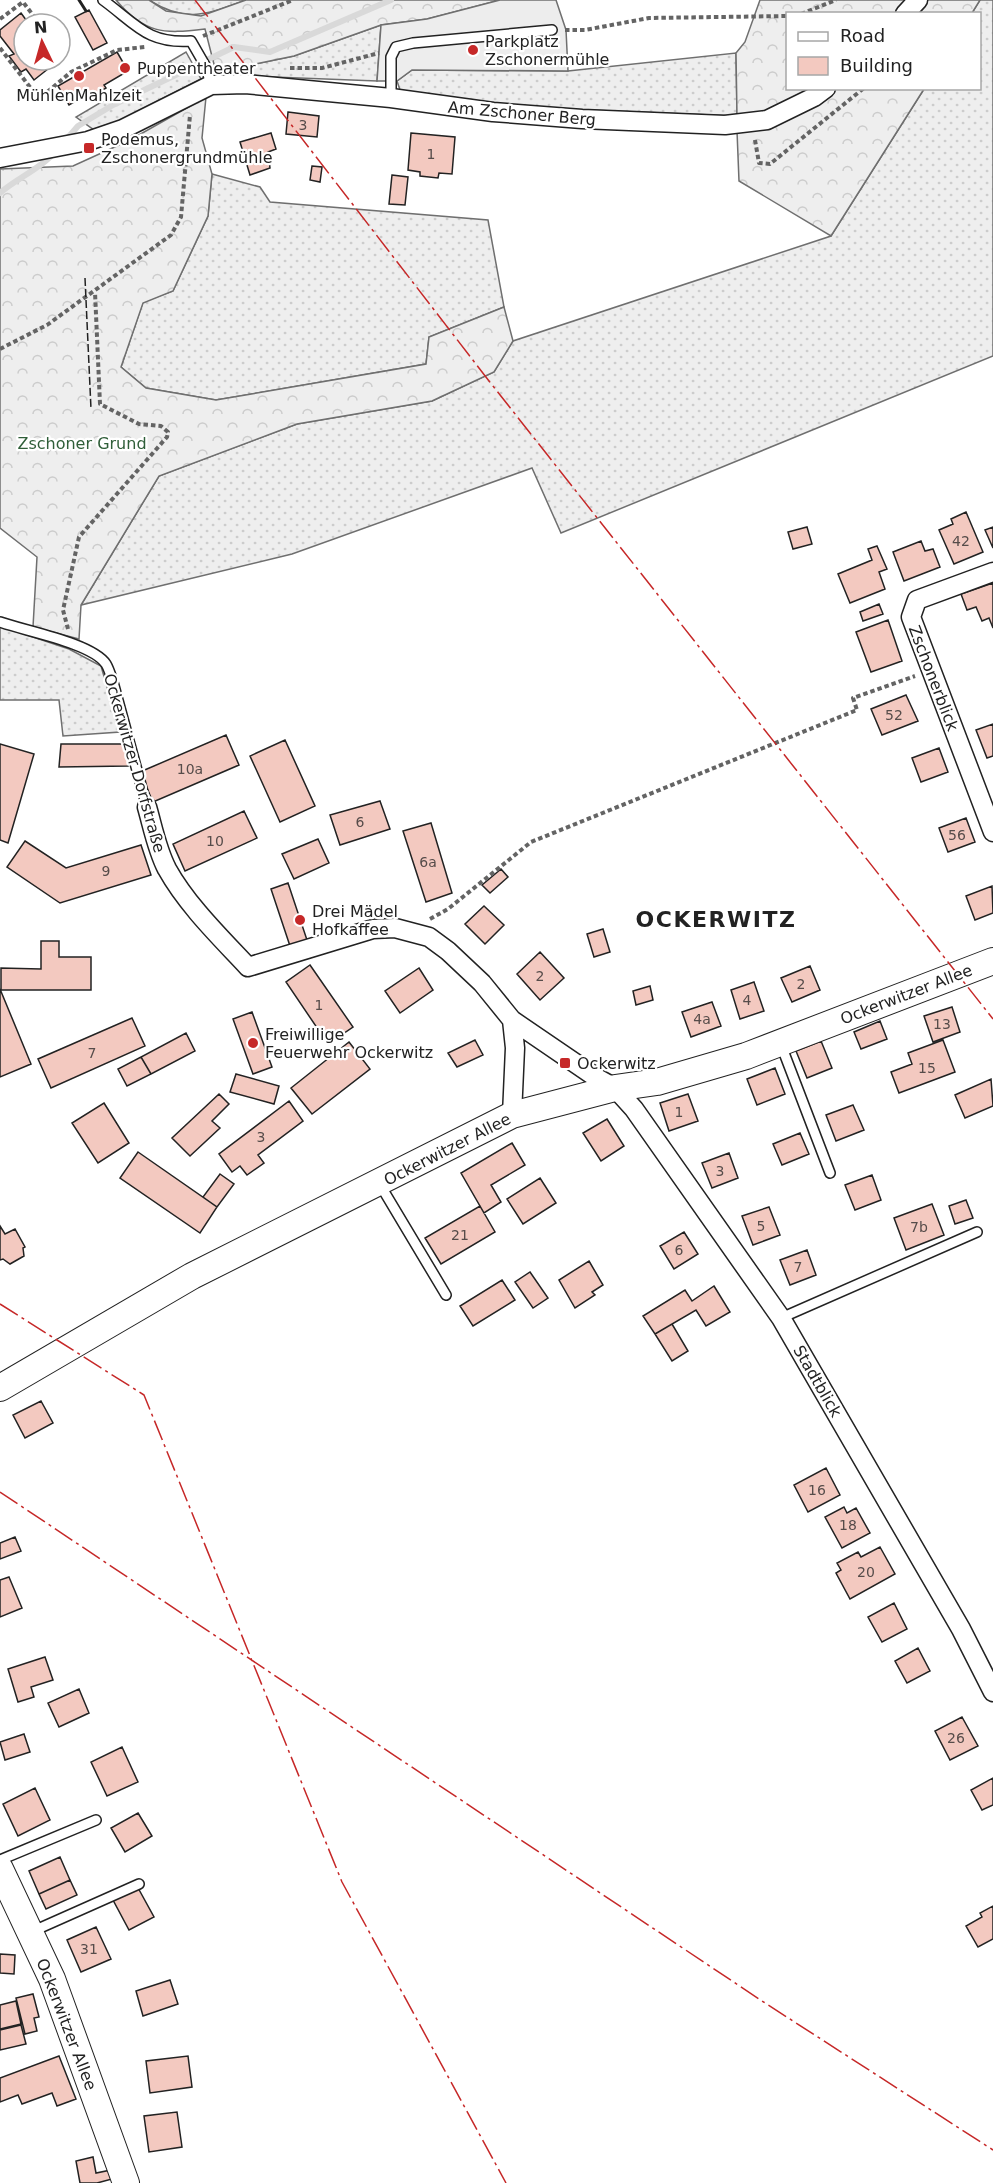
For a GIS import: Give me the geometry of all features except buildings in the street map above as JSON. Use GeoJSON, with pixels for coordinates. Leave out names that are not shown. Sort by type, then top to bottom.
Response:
{"type":"FeatureCollection","features":[{"type":"Feature","properties":{"kind":"street"},"geometry":{"type":"LineString","coordinates":[[907,12],[918,0]]}},
{"type":"Feature","properties":{"kind":"street"},"geometry":{"type":"LineString","coordinates":[[0,158],[78,143],[123,129],[208,76]]}},
{"type":"Feature","properties":{"kind":"street","name":"Am Zschoner Berg"},"geometry":{"type":"LineString","coordinates":[[208,76],[245,84],[391,98],[494,112],[582,119],[725,125],[767,120],[814,98],[824,90]]}},
{"type":"Feature","properties":{"kind":"street","name":"Zschonerblick"},"geometry":{"type":"LineString","coordinates":[[993,572],[917,600],[911,616],[993,832]]}},
{"type":"Feature","properties":{"kind":"street","name":"Ockerwitzer Dorfstraße"},"geometry":{"type":"LineString","coordinates":[[147,807],[156,841],[168,870],[204,919],[248,967],[373,929],[411,930],[429,938],[448,951],[482,983],[512,1020],[615,1088]]}},
{"type":"Feature","properties":{"kind":"street","name":"Ockerwitzer Allee"},"geometry":{"type":"LineString","coordinates":[[0,1388],[192,1276],[512,1116],[615,1088],[657,1082],[746,1056],[993,961]]}},
{"type":"Feature","properties":{"kind":"street"},"geometry":{"type":"LineString","coordinates":[[512,1020],[515,1048],[512,1116]]}},
{"type":"Feature","properties":{"kind":"street","name":"Stadtblick"},"geometry":{"type":"LineString","coordinates":[[615,1088],[634,1109],[781,1318],[961,1629],[993,1692]]}},
{"type":"Feature","properties":{"kind":"street","name":"Ockerwitzer Allee"},"geometry":{"type":"LineString","coordinates":[[0,1869],[52,1979],[126,2183]]}},
{"type":"Feature","properties":{"kind":"lane"},"geometry":{"type":"LineString","coordinates":[[103,0],[139,30],[169,42],[191,40],[199,52],[208,76]]}},
{"type":"Feature","properties":{"kind":"lane"},"geometry":{"type":"LineString","coordinates":[[391,98],[391,57],[396,47],[413,43],[552,30]]}},
{"type":"Feature","properties":{"kind":"lane","name":"Ockerwitzer Dorfstraße"},"geometry":{"type":"LineString","coordinates":[[0,622],[33,634],[71,641],[105,662],[113,682],[147,807]]}},
{"type":"Feature","properties":{"kind":"lane"},"geometry":{"type":"LineString","coordinates":[[780,1043],[830,1173]]}},
{"type":"Feature","properties":{"kind":"lane"},"geometry":{"type":"LineString","coordinates":[[380,1183],[446,1295]]}},
{"type":"Feature","properties":{"kind":"lane"},"geometry":{"type":"LineString","coordinates":[[781,1318],[977,1232]]}},
{"type":"Feature","properties":{"kind":"lane"},"geometry":{"type":"LineString","coordinates":[[0,1860],[96,1820]]}},
{"type":"Feature","properties":{"kind":"lane"},"geometry":{"type":"LineString","coordinates":[[31,1932],[139,1884]]}},
{"type":"Feature","properties":{"kind":"path"},"geometry":{"type":"LineString","coordinates":[[191,40],[293,0]]}},
{"type":"Feature","properties":{"kind":"path"},"geometry":{"type":"LineString","coordinates":[[806,12],[836,0]]}},
{"type":"Feature","properties":{"kind":"path"},"geometry":{"type":"LineString","coordinates":[[0,20],[23,2],[31,12]]}},
{"type":"Feature","properties":{"kind":"path"},"geometry":{"type":"LineString","coordinates":[[552,30],[585,30],[649,18],[786,16]]}},
{"type":"Feature","properties":{"kind":"path"},"geometry":{"type":"LineString","coordinates":[[0,48],[39,99],[71,72],[117,50],[132,49]]}},
{"type":"Feature","properties":{"kind":"path"},"geometry":{"type":"LineString","coordinates":[[281,69],[322,68],[395,51]]}},
{"type":"Feature","properties":{"kind":"path"},"geometry":{"type":"LineString","coordinates":[[752,122],[759,163],[770,164],[862,90]]}},
{"type":"Feature","properties":{"kind":"path"},"geometry":{"type":"LineString","coordinates":[[0,349],[47,325],[171,234],[181,217],[191,118]]}},
{"type":"Feature","properties":{"kind":"path"},"geometry":{"type":"LineString","coordinates":[[71,641],[63,610],[80,537],[167,437],[168,432],[161,426],[140,424],[99,404],[95,292]]}},
{"type":"Feature","properties":{"kind":"path"},"geometry":{"type":"LineString","coordinates":[[411,930],[448,909],[531,842],[857,710],[854,698],[930,670]]}},
{"type":"Feature","properties":{"kind":"green space"},"geometry":{"type":"Polygon","coordinates":[[[116,0],[149,0],[166,11],[201,16],[246,0],[500,0],[427,19],[381,25],[294,56],[216,72],[205,29],[166,31],[156,29],[136,20],[116,0]]]}},
{"type":"Feature","properties":{"kind":"green space"},"geometry":{"type":"Polygon","coordinates":[[[149,0],[246,0],[208,12],[186,14],[175,12],[149,0]]]}},
{"type":"Feature","properties":{"kind":"green space"},"geometry":{"type":"Polygon","coordinates":[[[760,0],[907,0],[896,12],[786,12],[786,90],[812,90],[765,113],[737,116],[736,53],[745,42],[760,0]]]}},
{"type":"Feature","properties":{"kind":"green space"},"geometry":{"type":"Polygon","coordinates":[[[925,0],[980,0],[973,12],[916,12],[925,0]]]}},
{"type":"Feature","properties":{"kind":"green space"},"geometry":{"type":"Polygon","coordinates":[[[980,0],[993,0],[993,356],[561,533],[532,468],[292,554],[81,605],[159,476],[297,424],[432,401],[494,372],[513,341],[831,236],[923,90],[981,90],[981,12],[973,12],[980,0]]]}},
{"type":"Feature","properties":{"kind":"green space"},"geometry":{"type":"Polygon","coordinates":[[[381,25],[377,81],[246,76],[216,72],[294,56],[381,25]]]}},
{"type":"Feature","properties":{"kind":"green space"},"geometry":{"type":"Polygon","coordinates":[[[186,52],[201,79],[97,132],[76,117],[186,52]]]}},
{"type":"Feature","properties":{"kind":"green space"},"geometry":{"type":"Polygon","coordinates":[[[736,53],[737,116],[492,106],[401,93],[397,81],[412,70],[568,71],[736,53]]]}},
{"type":"Feature","properties":{"kind":"green space"},"geometry":{"type":"Polygon","coordinates":[[[835,90],[923,90],[831,236],[739,181],[737,131],[817,104],[835,90]]]}},
{"type":"Feature","properties":{"kind":"green space","name":"Zschoner Grund"},"geometry":{"type":"Polygon","coordinates":[[[206,97],[202,138],[212,174],[208,216],[173,291],[143,303],[121,367],[146,388],[216,400],[426,364],[429,337],[504,307],[513,341],[494,372],[432,401],[297,424],[159,476],[81,605],[79,639],[33,627],[37,557],[0,528],[0,169],[73,166],[130,140],[206,97]]]}},
{"type":"Feature","properties":{"kind":"green space"},"geometry":{"type":"Polygon","coordinates":[[[212,174],[260,187],[270,202],[488,220],[504,307],[429,337],[426,364],[216,400],[146,388],[121,367],[143,302],[173,291],[208,216],[212,174]]]}},
{"type":"Feature","properties":{"kind":"green space"},"geometry":{"type":"Polygon","coordinates":[[[0,626],[69,649],[101,666],[120,732],[63,736],[59,700],[0,700],[0,626]]]}},
{"type":"Feature","properties":{"kind":"shaded area","name":"Parkplatz Zschonermühle"},"geometry":{"type":"Polygon","coordinates":[[[500,0],[556,0],[566,30],[568,71],[412,70],[397,81],[377,81],[381,25],[427,19],[500,0]]]}},
{"type":"Feature","properties":{"kind":"waterway"},"geometry":{"type":"LineString","coordinates":[[65,141],[78,126],[113,105],[234,47],[270,52],[391,0]]}},
{"type":"Feature","properties":{"kind":"waterway"},"geometry":{"type":"LineString","coordinates":[[0,193],[54,153]]}},
{"type":"Feature","properties":{"kind":"fence"},"geometry":{"type":"LineString","coordinates":[[85,278],[91,409]]}},
{"type":"Feature","properties":{"kind":"wall"},"geometry":{"type":"LineString","coordinates":[[79,0],[86,11]]}},
{"type":"Feature","properties":{"kind":"power"},"geometry":{"type":"LineString","coordinates":[[195,0],[489,381],[993,1019]]}},
{"type":"Feature","properties":{"kind":"power"},"geometry":{"type":"LineString","coordinates":[[0,1304],[144,1395],[342,1882],[506,2183]]}},
{"type":"Feature","properties":{"kind":"power"},"geometry":{"type":"LineString","coordinates":[[0,1492],[762,2001],[993,2150]]}},
{"type":"Feature","properties":{"kind":"place","name":"Parkplatz Zschonermühle"},"geometry":{"type":"Point","coordinates":[473,50]}},
{"type":"Feature","properties":{"kind":"place","name":"Puppentheater"},"geometry":{"type":"Point","coordinates":[125,68]}},
{"type":"Feature","properties":{"kind":"place","name":"MühlenMahlzeit"},"geometry":{"type":"Point","coordinates":[79,76]}},
{"type":"Feature","properties":{"kind":"place","name":"Podemus, Zschonergrundmühle"},"geometry":{"type":"Point","coordinates":[89,148]}},
{"type":"Feature","properties":{"kind":"place","name":"Drei Mädel Hofkaffee"},"geometry":{"type":"Point","coordinates":[300,920]}},
{"type":"Feature","properties":{"kind":"place","name":"Freiwillige Feuerwehr Ockerwitz"},"geometry":{"type":"Point","coordinates":[253,1043]}},
{"type":"Feature","properties":{"kind":"place","name":"Ockerwitz"},"geometry":{"type":"Point","coordinates":[565,1063]}},
{"type":"Feature","properties":{"kind":"district","name":"OCKERWITZ"},"geometry":{"type":"Point","coordinates":[716,919]}}]}
